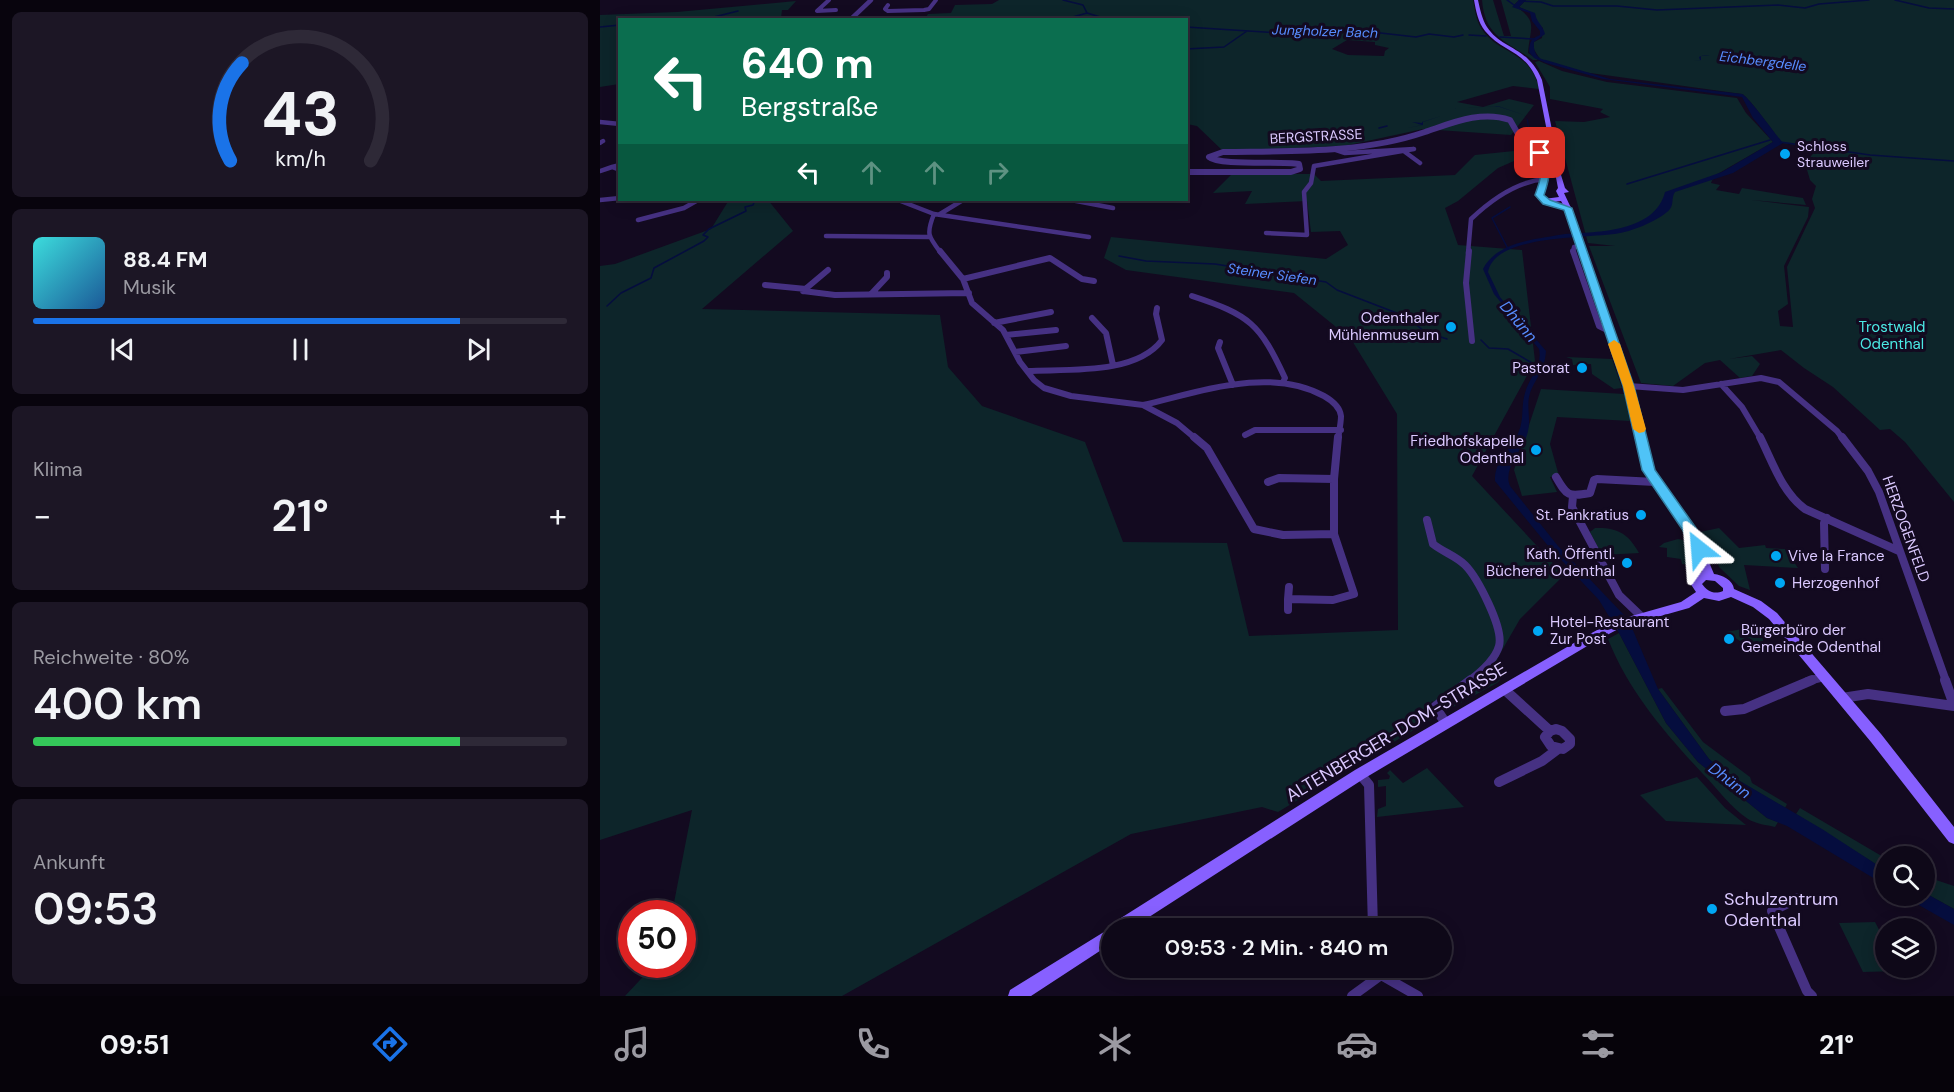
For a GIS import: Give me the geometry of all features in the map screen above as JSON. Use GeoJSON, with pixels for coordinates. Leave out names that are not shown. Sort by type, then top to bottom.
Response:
{"type":"FeatureCollection","features":[{"type":"Feature","properties":{"kind":"main road"},"geometry":{"type":"LineString","coordinates":[[1476,0],[1481,25],[1492,37],[1533,66],[1539,77],[1562,189],[1559,190],[1629,386],[1647,466],[1655,482],[1693,536],[1709,576]]}},
{"type":"Feature","properties":{"kind":"main road"},"geometry":{"type":"LineString","coordinates":[[1544,201],[1565,203]]}},
{"type":"Feature","properties":{"kind":"main road"},"geometry":{"type":"LineString","coordinates":[[1729,591],[1719,597],[1704,593],[1698,588],[1696,582],[1701,577],[1709,576],[1724,581],[1729,591],[1769,611],[1954,838]]}},
{"type":"Feature","properties":{"kind":"main road","name":"ALTENBERGER-DOM-STRASSE"},"geometry":{"type":"LineString","coordinates":[[1135,918],[1445,722],[1610,628],[1642,616],[1685,605],[1704,593]]}},
{"type":"Feature","properties":{"kind":"main road"},"geometry":{"type":"LineString","coordinates":[[1016,996],[1101,941]]}},
{"type":"Feature","properties":{"kind":"street"},"geometry":{"type":"LineString","coordinates":[[829,0],[817,10],[836,10]]}},
{"type":"Feature","properties":{"kind":"street"},"geometry":{"type":"LineString","coordinates":[[852,18],[871,0]]}},
{"type":"Feature","properties":{"kind":"street"},"geometry":{"type":"LineString","coordinates":[[888,5],[885,9],[888,11],[924,10],[929,9],[936,0]]}},
{"type":"Feature","properties":{"kind":"street","name":"BERGSTRASSE"},"geometry":{"type":"LineString","coordinates":[[1188,172],[1292,172],[1300,169],[1299,164],[1282,161],[1219,162],[1209,157],[1222,152],[1336,150],[1397,140],[1481,116],[1497,115],[1510,120],[1518,134],[1540,153],[1545,164],[1546,179],[1540,194],[1544,201]]}},
{"type":"Feature","properties":{"kind":"street"},"geometry":{"type":"LineString","coordinates":[[600,122],[618,124]]}},
{"type":"Feature","properties":{"kind":"street"},"geometry":{"type":"LineString","coordinates":[[1266,233],[1307,235],[1304,192],[1311,183],[1314,166],[1414,149],[1345,153],[1336,150]]}},
{"type":"Feature","properties":{"kind":"street"},"geometry":{"type":"LineString","coordinates":[[1405,152],[1420,163]]}},
{"type":"Feature","properties":{"kind":"street"},"geometry":{"type":"LineString","coordinates":[[600,171],[618,166]]}},
{"type":"Feature","properties":{"kind":"street"},"geometry":{"type":"LineString","coordinates":[[612,167],[618,169]]}},
{"type":"Feature","properties":{"kind":"street"},"geometry":{"type":"LineString","coordinates":[[1472,340],[1466,301],[1467,251],[1472,232],[1471,219],[1485,207],[1524,182],[1532,179],[1546,179]]}},
{"type":"Feature","properties":{"kind":"street"},"geometry":{"type":"LineString","coordinates":[[600,200],[618,197]]}},
{"type":"Feature","properties":{"kind":"street"},"geometry":{"type":"LineString","coordinates":[[638,220],[684,208],[696,201]]}},
{"type":"Feature","properties":{"kind":"street"},"geometry":{"type":"LineString","coordinates":[[901,201],[937,214],[1089,237]]}},
{"type":"Feature","properties":{"kind":"street"},"geometry":{"type":"LineString","coordinates":[[961,201],[937,214],[928,230],[929,237],[953,270],[963,279],[976,308],[1006,335],[1028,372],[1044,388],[1062,393],[1143,405],[1177,423],[1200,440],[1254,528],[1263,533],[1334,534]]}},
{"type":"Feature","properties":{"kind":"street"},"geometry":{"type":"LineString","coordinates":[[1076,201],[1113,208]]}},
{"type":"Feature","properties":{"kind":"street"},"geometry":{"type":"LineString","coordinates":[[826,236],[845,234],[929,237]]}},
{"type":"Feature","properties":{"kind":"street"},"geometry":{"type":"LineString","coordinates":[[963,279],[1050,258],[1073,275],[1094,281]]}},
{"type":"Feature","properties":{"kind":"street"},"geometry":{"type":"LineString","coordinates":[[828,270],[803,291],[818,294],[969,293]]}},
{"type":"Feature","properties":{"kind":"street"},"geometry":{"type":"LineString","coordinates":[[872,293],[887,277],[887,273]]}},
{"type":"Feature","properties":{"kind":"street"},"geometry":{"type":"LineString","coordinates":[[765,285],[806,289]]}},
{"type":"Feature","properties":{"kind":"street"},"geometry":{"type":"LineString","coordinates":[[1192,296],[1207,301],[1211,305],[1234,310],[1257,325],[1285,378],[1283,382]]}},
{"type":"Feature","properties":{"kind":"street"},"geometry":{"type":"LineString","coordinates":[[1028,372],[1113,365],[1145,357],[1160,345],[1162,335],[1156,314],[1157,308]]}},
{"type":"Feature","properties":{"kind":"street"},"geometry":{"type":"LineString","coordinates":[[994,323],[1051,312]]}},
{"type":"Feature","properties":{"kind":"street"},"geometry":{"type":"LineString","coordinates":[[1092,318],[1099,322],[1110,342],[1113,365]]}},
{"type":"Feature","properties":{"kind":"street"},"geometry":{"type":"LineString","coordinates":[[1006,335],[1056,330]]}},
{"type":"Feature","properties":{"kind":"street"},"geometry":{"type":"LineString","coordinates":[[1220,342],[1218,348],[1233,385]]}},
{"type":"Feature","properties":{"kind":"street"},"geometry":{"type":"LineString","coordinates":[[1015,352],[1066,346]]}},
{"type":"Feature","properties":{"kind":"street","name":"HERZOGENFELD"},"geometry":{"type":"LineString","coordinates":[[1629,386],[1683,390],[1761,378],[1772,379],[1784,385],[1824,419],[1854,451],[1868,471],[1879,492],[1954,706],[1868,694],[1842,698]]}},
{"type":"Feature","properties":{"kind":"street"},"geometry":{"type":"LineString","coordinates":[[1143,405],[1233,385],[1266,381],[1308,387],[1332,400],[1341,414],[1334,479],[1334,534],[1354,594],[1339,599],[1288,599]]}},
{"type":"Feature","properties":{"kind":"street"},"geometry":{"type":"LineString","coordinates":[[1721,384],[1748,413],[1789,496],[1805,509],[1899,551]]}},
{"type":"Feature","properties":{"kind":"street"},"geometry":{"type":"LineString","coordinates":[[1245,435],[1255,430],[1341,430]]}},
{"type":"Feature","properties":{"kind":"street"},"geometry":{"type":"LineString","coordinates":[[1556,477],[1565,492],[1573,496],[1590,493],[1594,480],[1597,479],[1655,482]]}},
{"type":"Feature","properties":{"kind":"street"},"geometry":{"type":"LineString","coordinates":[[1268,482],[1279,478],[1334,479]]}},
{"type":"Feature","properties":{"kind":"street"},"geometry":{"type":"LineString","coordinates":[[1573,496],[1572,507],[1618,595],[1642,616]]}},
{"type":"Feature","properties":{"kind":"street"},"geometry":{"type":"LineString","coordinates":[[1825,569],[1824,523],[1827,519]]}},
{"type":"Feature","properties":{"kind":"street"},"geometry":{"type":"LineString","coordinates":[[1427,520],[1433,544],[1456,558],[1469,572],[1493,614],[1500,643],[1493,657],[1468,683],[1435,707],[1445,722]]}},
{"type":"Feature","properties":{"kind":"street"},"geometry":{"type":"LineString","coordinates":[[1288,610],[1289,587]]}},
{"type":"Feature","properties":{"kind":"street"},"geometry":{"type":"LineString","coordinates":[[1725,711],[1744,709],[1813,679],[1824,677]]}},
{"type":"Feature","properties":{"kind":"street"},"geometry":{"type":"LineString","coordinates":[[1499,782],[1570,744],[1570,739],[1562,731],[1550,731],[1504,690]]}},
{"type":"Feature","properties":{"kind":"street"},"geometry":{"type":"LineString","coordinates":[[1550,731],[1545,737],[1558,749]]}},
{"type":"Feature","properties":{"kind":"street"},"geometry":{"type":"LineString","coordinates":[[1360,774],[1369,784],[1373,918]]}},
{"type":"Feature","properties":{"kind":"street"},"geometry":{"type":"LineString","coordinates":[[1798,898],[1772,911],[1807,991],[1812,996]]}},
{"type":"Feature","properties":{"kind":"street"},"geometry":{"type":"LineString","coordinates":[[1352,996],[1371,978]]}},
{"type":"Feature","properties":{"kind":"street"},"geometry":{"type":"LineString","coordinates":[[1390,978],[1418,996]]}},
{"type":"Feature","properties":{"kind":"green space"},"geometry":{"type":"Polygon","coordinates":[[[999,0],[1473,0],[1481,28],[1488,37],[1529,67],[1539,89],[1513,86],[1457,102],[1483,107],[1509,99],[1534,105],[1511,135],[1423,129],[1344,146],[1223,151],[1197,126],[1188,124],[1188,18],[854,18],[857,16],[926,17],[928,14],[951,13],[955,5],[992,4],[999,0]],[[1347,40],[1332,49],[1348,55],[1384,56],[1385,51],[1389,48],[1375,45],[1375,42],[1347,40]]]}},
{"type":"Feature","properties":{"kind":"green space"},"geometry":{"type":"Polygon","coordinates":[[[1482,0],[1493,0],[1504,36],[1511,36],[1501,0],[1519,0],[1514,5],[1527,16],[1531,25],[1528,53],[1538,60],[1533,60],[1498,37],[1487,22],[1482,0]]]}},
{"type":"Feature","properties":{"kind":"green space","name":"Trostwald Odenthal"},"geometry":{"type":"Polygon","coordinates":[[[1526,0],[1954,0],[1954,502],[1905,442],[1890,429],[1880,430],[1833,387],[1781,350],[1729,359],[1752,356],[1760,364],[1752,376],[1740,378],[1720,360],[1705,363],[1673,386],[1641,383],[1589,246],[1615,246],[1588,243],[1555,121],[1584,122],[1610,117],[1600,112],[1603,109],[1550,99],[1550,87],[1535,62],[1539,61],[1562,71],[1607,82],[1737,98],[1746,113],[1773,142],[1714,176],[1711,183],[1720,185],[1716,190],[1739,194],[1742,188],[1803,198],[1806,205],[1752,200],[1809,207],[1808,217],[1784,266],[1788,304],[1778,311],[1780,326],[1793,327],[1787,267],[1815,208],[1812,199],[1816,186],[1810,180],[1805,163],[1818,148],[1782,143],[1756,108],[1742,94],[1583,72],[1540,59],[1533,48],[1534,42],[1542,38],[1543,28],[1536,22],[1535,14],[1519,7],[1526,0]]]}},
{"type":"Feature","properties":{"kind":"green space"},"geometry":{"type":"Polygon","coordinates":[[[796,1],[788,10],[782,10],[781,18],[618,18],[618,84],[600,87],[600,15],[677,12],[796,1]]]}},
{"type":"Feature","properties":{"kind":"green space"},"geometry":{"type":"Polygon","coordinates":[[[1544,148],[1498,168],[1458,201],[1445,208],[1458,245],[1522,250],[1535,361],[1472,476],[1564,575],[1520,619],[1497,659],[1507,673],[1497,683],[1446,711],[1432,701],[1429,708],[1432,719],[1278,812],[1262,807],[1131,834],[842,996],[625,996],[642,978],[696,978],[696,900],[675,900],[692,810],[600,840],[600,266],[615,264],[711,229],[728,201],[769,201],[793,231],[702,309],[940,315],[948,367],[982,406],[1085,442],[1123,542],[1227,543],[1249,636],[1398,630],[1397,414],[1351,339],[1294,293],[1126,270],[1104,258],[1111,237],[1326,259],[1348,245],[1340,231],[1311,232],[1307,201],[1245,204],[1252,191],[1213,193],[1232,174],[1314,174],[1321,181],[1455,175],[1475,155],[1544,148]]]}},
{"type":"Feature","properties":{"kind":"green space"},"geometry":{"type":"Polygon","coordinates":[[[1566,357],[1612,359],[1622,388],[1614,389],[1592,374],[1591,364],[1573,365],[1572,359],[1566,357]]]}},
{"type":"Feature","properties":{"kind":"green space"},"geometry":{"type":"Polygon","coordinates":[[[1541,389],[1624,394],[1630,421],[1557,417],[1550,444],[1559,476],[1550,477],[1557,492],[1522,496],[1514,470],[1541,389]]]}},
{"type":"Feature","properties":{"kind":"green space"},"geometry":{"type":"Polygon","coordinates":[[[1595,528],[1616,530],[1622,533],[1639,553],[1602,555],[1590,532],[1595,528]]]}},
{"type":"Feature","properties":{"kind":"green space"},"geometry":{"type":"Polygon","coordinates":[[[1719,528],[1739,548],[1765,545],[1766,548],[1785,549],[1798,568],[1744,565],[1750,590],[1739,586],[1719,567],[1713,551],[1700,532],[1719,528]]]}},
{"type":"Feature","properties":{"kind":"green space"},"geometry":{"type":"Polygon","coordinates":[[[1678,539],[1683,540],[1694,566],[1682,564],[1681,559],[1667,557],[1667,548],[1659,547],[1678,539]]]}},
{"type":"Feature","properties":{"kind":"green space"},"geometry":{"type":"Polygon","coordinates":[[[1742,629],[1749,636],[1763,635],[1763,648],[1754,651],[1727,632],[1742,629]]]}},
{"type":"Feature","properties":{"kind":"green space"},"geometry":{"type":"Polygon","coordinates":[[[1619,633],[1666,723],[1698,762],[1767,818],[1778,822],[1775,827],[1751,821],[1735,809],[1649,711],[1626,677],[1608,639],[1619,633]]]}},
{"type":"Feature","properties":{"kind":"green space"},"geometry":{"type":"Polygon","coordinates":[[[1662,688],[1703,742],[1750,777],[1752,783],[1787,804],[1785,808],[1726,773],[1709,759],[1658,689],[1662,688]]]}},
{"type":"Feature","properties":{"kind":"green space"},"geometry":{"type":"Polygon","coordinates":[[[1427,768],[1464,807],[1377,817],[1378,809],[1386,806],[1386,786],[1378,787],[1378,780],[1389,779],[1390,776],[1387,773],[1390,770],[1403,783],[1427,768]]]}},
{"type":"Feature","properties":{"kind":"green space"},"geometry":{"type":"Polygon","coordinates":[[[1697,777],[1725,808],[1746,825],[1666,821],[1640,795],[1697,777]]]}},
{"type":"Feature","properties":{"kind":"green space"},"geometry":{"type":"Polygon","coordinates":[[[1800,808],[1875,852],[1875,864],[1796,814],[1800,808]]]}},
{"type":"Feature","properties":{"kind":"green space"},"geometry":{"type":"Polygon","coordinates":[[[1935,880],[1954,886],[1954,909],[1935,899],[1935,880]]]}},
{"type":"Feature","properties":{"kind":"green space"},"geometry":{"type":"Polygon","coordinates":[[[1875,922],[1875,972],[1863,972],[1839,923],[1875,922]]]}},
{"type":"Feature","properties":{"kind":"water","name":"Dhünn"},"geometry":{"type":"Polygon","coordinates":[[[1519,0],[1526,0],[1519,7],[1535,13],[1545,34],[1534,42],[1534,49],[1538,57],[1547,60],[1694,61],[1546,60],[1610,79],[1742,94],[1783,143],[1733,173],[1675,192],[1672,205],[1666,213],[1639,227],[1620,233],[1525,244],[1508,250],[1494,259],[1488,272],[1500,297],[1546,351],[1542,369],[1530,393],[1526,438],[1511,465],[1508,479],[1510,486],[1558,546],[1624,615],[1632,628],[1658,689],[1709,759],[1726,773],[1822,829],[1875,863],[1875,879],[1787,826],[1767,818],[1698,762],[1666,723],[1599,600],[1549,547],[1495,481],[1497,467],[1519,431],[1525,393],[1540,355],[1539,349],[1494,294],[1483,269],[1498,252],[1531,240],[1609,230],[1638,222],[1650,215],[1659,205],[1665,192],[1722,172],[1773,142],[1753,118],[1742,97],[1603,79],[1534,58],[1529,52],[1531,41],[1540,35],[1540,31],[1532,21],[1530,13],[1512,7],[1519,0]]]}},
{"type":"Feature","properties":{"kind":"water"},"geometry":{"type":"Polygon","coordinates":[[[1524,115],[1528,120],[1530,136],[1547,153],[1529,136],[1527,119],[1524,115]]]}},
{"type":"Feature","properties":{"kind":"water"},"geometry":{"type":"Polygon","coordinates":[[[1935,899],[1954,909],[1954,925],[1921,906],[1935,906],[1935,899]]]}},
{"type":"Feature","properties":{"kind":"waterway","name":"Jungholzer Bach"},"geometry":{"type":"LineString","coordinates":[[1063,0],[1083,5],[1087,13]]}},
{"type":"Feature","properties":{"kind":"waterway"},"geometry":{"type":"LineString","coordinates":[[1507,0],[1514,5]]}},
{"type":"Feature","properties":{"kind":"waterway"},"geometry":{"type":"LineString","coordinates":[[1520,1],[1541,2],[1553,6],[1617,6],[1657,10],[1778,5],[1805,8],[1819,4],[1869,0]]}},
{"type":"Feature","properties":{"kind":"waterway"},"geometry":{"type":"LineString","coordinates":[[1895,0],[1929,8],[1954,9]]}},
{"type":"Feature","properties":{"kind":"waterway"},"geometry":{"type":"LineString","coordinates":[[704,18],[738,11]]}},
{"type":"Feature","properties":{"kind":"waterway"},"geometry":{"type":"LineString","coordinates":[[1069,18],[1087,13]]}},
{"type":"Feature","properties":{"kind":"waterway","name":"Jungholzer Bach"},"geometry":{"type":"LineString","coordinates":[[1087,13],[1103,18]]}},
{"type":"Feature","properties":{"kind":"waterway"},"geometry":{"type":"LineString","coordinates":[[600,27],[618,25]]}},
{"type":"Feature","properties":{"kind":"waterway","name":"Jungholzer Bach"},"geometry":{"type":"LineString","coordinates":[[1188,27],[1279,33],[1363,31],[1416,37],[1429,34],[1454,37],[1463,35]]}},
{"type":"Feature","properties":{"kind":"waterway"},"geometry":{"type":"LineString","coordinates":[[1188,49],[1224,47],[1247,31]]}},
{"type":"Feature","properties":{"kind":"waterway","name":"Jungholzer Bach"},"geometry":{"type":"LineString","coordinates":[[1469,35],[1486,36]]}},
{"type":"Feature","properties":{"kind":"waterway","name":"Jungholzer Bach"},"geometry":{"type":"LineString","coordinates":[[1500,37],[1534,39]]}},
{"type":"Feature","properties":{"kind":"waterway","name":"Eichbergdelle"},"geometry":{"type":"LineString","coordinates":[[1758,62],[1776,64]]}},
{"type":"Feature","properties":{"kind":"waterway"},"geometry":{"type":"LineString","coordinates":[[1379,128],[1387,126]]}},
{"type":"Feature","properties":{"kind":"waterway"},"geometry":{"type":"LineString","coordinates":[[1627,184],[1770,140]]}},
{"type":"Feature","properties":{"kind":"waterway"},"geometry":{"type":"LineString","coordinates":[[1780,142],[1870,155],[1954,161]]}},
{"type":"Feature","properties":{"kind":"waterway"},"geometry":{"type":"LineString","coordinates":[[607,306],[621,293],[651,278],[654,268],[704,241],[708,237],[703,235],[709,229],[746,211],[745,207],[753,205],[755,201]]}},
{"type":"Feature","properties":{"kind":"waterway"},"geometry":{"type":"LineString","coordinates":[[1508,249],[1492,218],[1510,207]]}},
{"type":"Feature","properties":{"kind":"waterway","name":"Steiner Siefen"},"geometry":{"type":"LineString","coordinates":[[1119,256],[1146,261],[1215,264],[1326,282],[1337,290],[1407,317],[1425,332],[1447,339]]}},
{"type":"Feature","properties":{"kind":"waterway","name":"Steiner Siefen"},"geometry":{"type":"LineString","coordinates":[[1481,340],[1489,348],[1508,349],[1539,367]]}},
{"type":"Feature","properties":{"kind":"slow traffic"},"geometry":{"type":"LineString","coordinates":[[1614,344],[1629,386],[1639,429]]}},
{"type":"Feature","properties":{"kind":"place","name":"Schloss Strauweiler"},"geometry":{"type":"Point","coordinates":[1785,154]}},
{"type":"Feature","properties":{"kind":"place","name":"Odenthaler Mühlenmuseum"},"geometry":{"type":"Point","coordinates":[1451,327]}},
{"type":"Feature","properties":{"kind":"place","name":"Pastorat"},"geometry":{"type":"Point","coordinates":[1582,368]}},
{"type":"Feature","properties":{"kind":"place","name":"Friedhofskapelle Odenthal"},"geometry":{"type":"Point","coordinates":[1536,450]}},
{"type":"Feature","properties":{"kind":"place","name":"St. Pankratius"},"geometry":{"type":"Point","coordinates":[1641,515]}},
{"type":"Feature","properties":{"kind":"place","name":"Vive la France"},"geometry":{"type":"Point","coordinates":[1776,556]}},
{"type":"Feature","properties":{"kind":"place","name":"Kath. Öffentl. Bücherei Odenthal"},"geometry":{"type":"Point","coordinates":[1627,563]}},
{"type":"Feature","properties":{"kind":"place","name":"Herzogenhof"},"geometry":{"type":"Point","coordinates":[1780,583]}},
{"type":"Feature","properties":{"kind":"place","name":"Hotel-Restaurant Zur Post"},"geometry":{"type":"Point","coordinates":[1538,631]}},
{"type":"Feature","properties":{"kind":"place","name":"Bürgerbüro der Gemeinde Odenthal"},"geometry":{"type":"Point","coordinates":[1729,639]}},
{"type":"Feature","properties":{"kind":"place","name":"Schulzentrum Odenthal"},"geometry":{"type":"Point","coordinates":[1712,909]}},
{"type":"Feature","properties":{"kind":"route"},"geometry":{"type":"LineString","coordinates":[[1540,153],[1544,159],[1546,182],[1539,195],[1546,202],[1568,208],[1629,386],[1648,470],[1662,493],[1689,528],[1699,549]]}}]}
